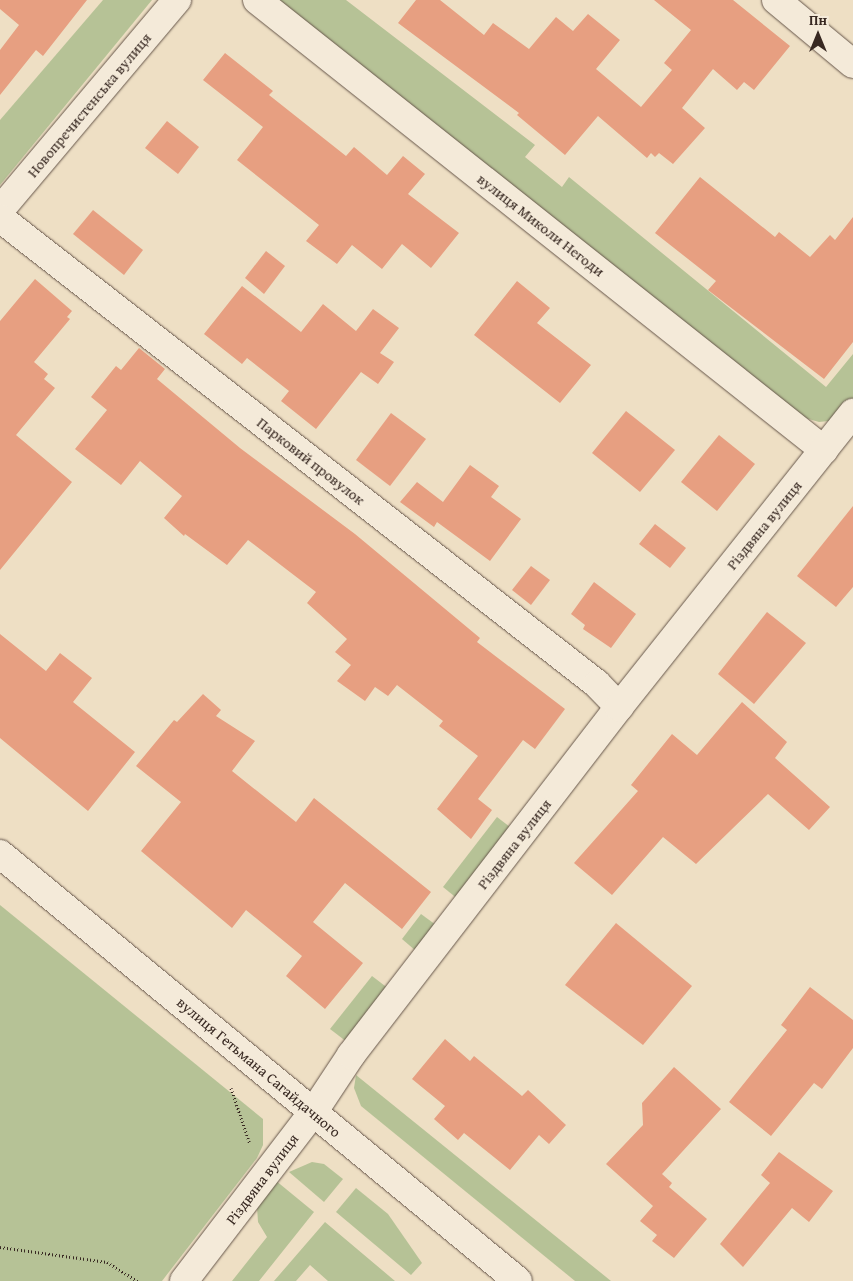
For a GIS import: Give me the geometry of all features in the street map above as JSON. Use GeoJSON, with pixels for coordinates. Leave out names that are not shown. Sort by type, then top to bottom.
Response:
{"type":"FeatureCollection","features":[{"type":"Feature","properties":{"kind":"street","name":"Новопречистенська вулиця"},"geometry":{"type":"LineString","coordinates":[[0,210],[177,0]]}},
{"type":"Feature","properties":{"kind":"street","name":"вулиця Миколи Негоди"},"geometry":{"type":"LineString","coordinates":[[257,0],[824,450]]}},
{"type":"Feature","properties":{"kind":"street"},"geometry":{"type":"LineString","coordinates":[[776,0],[853,64]]}},
{"type":"Feature","properties":{"kind":"street","name":"Парковий провулок"},"geometry":{"type":"LineString","coordinates":[[0,218],[597,684],[619,706]]}},
{"type":"Feature","properties":{"kind":"street","name":"Різдвяна вулиця"},"geometry":{"type":"LineString","coordinates":[[184,1281],[314,1111],[351,1055],[619,706],[853,413]]}},
{"type":"Feature","properties":{"kind":"street","name":"вулиця Гетьмана Сагайдачного"},"geometry":{"type":"LineString","coordinates":[[0,854],[518,1281]]}},
{"type":"Feature","properties":{"kind":"path"},"geometry":{"type":"LineString","coordinates":[[231,1088],[248,1141],[253,1148]]}},
{"type":"Feature","properties":{"kind":"path"},"geometry":{"type":"LineString","coordinates":[[0,1247],[107,1262],[137,1281]]}},
{"type":"Feature","properties":{"kind":"green space"},"geometry":{"type":"Polygon","coordinates":[[[103,0],[152,0],[0,185],[0,120],[103,0]]]}},
{"type":"Feature","properties":{"kind":"green space"},"geometry":{"type":"Polygon","coordinates":[[[277,0],[346,0],[535,145],[525,157],[562,187],[569,177],[826,387],[853,354],[853,401],[838,420],[819,422],[802,417],[277,0]]]}},
{"type":"Feature","properties":{"kind":"green space"},"geometry":{"type":"Polygon","coordinates":[[[497,817],[514,830],[459,900],[443,887],[497,817]]]}},
{"type":"Feature","properties":{"kind":"green space"},"geometry":{"type":"Polygon","coordinates":[[[0,905],[263,1119],[263,1145],[257,1158],[162,1281],[0,1281],[0,905]]]}},
{"type":"Feature","properties":{"kind":"green space"},"geometry":{"type":"Polygon","coordinates":[[[421,914],[436,925],[416,951],[402,939],[421,914]]]}},
{"type":"Feature","properties":{"kind":"green space"},"geometry":{"type":"Polygon","coordinates":[[[372,976],[389,989],[347,1042],[330,1029],[372,976]]]}},
{"type":"Feature","properties":{"kind":"green space"},"geometry":{"type":"Polygon","coordinates":[[[356,1075],[611,1281],[575,1281],[361,1106],[354,1088],[356,1075]]]}},
{"type":"Feature","properties":{"kind":"green space"},"geometry":{"type":"Polygon","coordinates":[[[312,1162],[324,1164],[343,1179],[324,1202],[289,1172],[312,1162]]]}},
{"type":"Feature","properties":{"kind":"green space"},"geometry":{"type":"Polygon","coordinates":[[[275,1180],[314,1212],[259,1281],[232,1281],[267,1237],[258,1222],[257,1207],[275,1180]]]}},
{"type":"Feature","properties":{"kind":"green space"},"geometry":{"type":"Polygon","coordinates":[[[356,1188],[388,1214],[422,1263],[411,1275],[336,1212],[356,1188]]]}},
{"type":"Feature","properties":{"kind":"green space"},"geometry":{"type":"Polygon","coordinates":[[[325,1222],[395,1281],[328,1281],[310,1265],[296,1281],[274,1281],[325,1222]]]}},
{"type":"Feature","properties":{"kind":"building"},"geometry":{"type":"Polygon","coordinates":[[[0,0],[87,0],[43,56],[36,50],[0,95],[0,50],[19,25],[0,9],[0,0]]]}},
{"type":"Feature","properties":{"kind":"building"},"geometry":{"type":"Polygon","coordinates":[[[416,0],[440,0],[484,35],[493,23],[529,49],[556,17],[573,31],[588,14],[620,40],[596,69],[641,107],[672,70],[664,63],[691,30],[654,0],[733,0],[790,46],[754,90],[744,82],[737,90],[713,69],[682,108],[705,128],[673,164],[659,153],[655,157],[651,153],[647,158],[598,116],[565,155],[517,115],[519,113],[398,23],[416,0]]]}},
{"type":"Feature","properties":{"kind":"building"},"geometry":{"type":"Polygon","coordinates":[[[225,53],[273,91],[269,95],[346,156],[354,147],[387,175],[403,156],[425,174],[408,194],[459,233],[431,268],[402,244],[382,269],[352,245],[337,264],[306,241],[319,225],[237,160],[263,127],[203,80],[225,53]]]}},
{"type":"Feature","properties":{"kind":"building"},"geometry":{"type":"Polygon","coordinates":[[[167,121],[199,147],[178,174],[145,148],[167,121]]]}},
{"type":"Feature","properties":{"kind":"building"},"geometry":{"type":"Polygon","coordinates":[[[700,177],[775,237],[779,232],[810,257],[830,235],[835,240],[853,217],[853,342],[824,379],[708,290],[716,281],[655,233],[700,177]]]}},
{"type":"Feature","properties":{"kind":"building"},"geometry":{"type":"Polygon","coordinates":[[[93,210],[143,250],[124,275],[73,234],[93,210]]]}},
{"type":"Feature","properties":{"kind":"building"},"geometry":{"type":"Polygon","coordinates":[[[266,251],[285,266],[264,294],[245,278],[266,251]]]}},
{"type":"Feature","properties":{"kind":"building"},"geometry":{"type":"Polygon","coordinates":[[[35,279],[72,311],[67,317],[70,319],[34,362],[48,374],[44,379],[55,388],[16,435],[72,482],[0,570],[0,321],[35,279]]]}},
{"type":"Feature","properties":{"kind":"building"},"geometry":{"type":"Polygon","coordinates":[[[517,281],[550,308],[537,323],[591,365],[560,403],[474,335],[517,281]]]}},
{"type":"Feature","properties":{"kind":"building"},"geometry":{"type":"Polygon","coordinates":[[[242,286],[301,332],[323,304],[356,331],[373,309],[399,328],[380,353],[394,362],[378,384],[361,372],[316,429],[281,401],[289,391],[247,358],[242,364],[204,334],[242,286]]]}},
{"type":"Feature","properties":{"kind":"building"},"geometry":{"type":"Polygon","coordinates":[[[139,348],[165,369],[157,379],[240,448],[355,534],[480,638],[477,642],[565,709],[535,749],[523,740],[478,799],[492,810],[471,839],[437,809],[478,756],[439,726],[443,721],[397,685],[388,696],[375,687],[365,701],[337,681],[351,665],[335,652],[347,639],[307,603],[316,592],[248,540],[227,565],[185,534],[184,536],[164,518],[182,496],[140,461],[121,485],[75,449],[107,410],[91,397],[116,366],[121,370],[139,348]]]}},
{"type":"Feature","properties":{"kind":"building"},"geometry":{"type":"Polygon","coordinates":[[[626,411],[675,450],[640,492],[592,453],[626,411]]]}},
{"type":"Feature","properties":{"kind":"building"},"geometry":{"type":"Polygon","coordinates":[[[391,413],[426,439],[390,486],[356,460],[391,413]]]}},
{"type":"Feature","properties":{"kind":"building"},"geometry":{"type":"Polygon","coordinates":[[[719,435],[755,464],[717,511],[681,482],[719,435]]]}},
{"type":"Feature","properties":{"kind":"building"},"geometry":{"type":"Polygon","coordinates":[[[470,465],[499,486],[491,497],[521,519],[490,561],[437,522],[434,527],[400,502],[417,482],[443,502],[470,465]]]}},
{"type":"Feature","properties":{"kind":"building"},"geometry":{"type":"Polygon","coordinates":[[[853,506],[853,587],[836,607],[797,576],[853,506]]]}},
{"type":"Feature","properties":{"kind":"building"},"geometry":{"type":"Polygon","coordinates":[[[655,524],[686,548],[670,568],[639,544],[655,524]]]}},
{"type":"Feature","properties":{"kind":"building"},"geometry":{"type":"Polygon","coordinates":[[[531,566],[550,580],[531,605],[512,590],[531,566]]]}},
{"type":"Feature","properties":{"kind":"building"},"geometry":{"type":"Polygon","coordinates":[[[594,582],[636,614],[611,648],[583,629],[585,625],[571,614],[594,582]]]}},
{"type":"Feature","properties":{"kind":"building"},"geometry":{"type":"Polygon","coordinates":[[[767,612],[806,643],[754,704],[718,674],[767,612]]]}},
{"type":"Feature","properties":{"kind":"building"},"geometry":{"type":"Polygon","coordinates":[[[0,634],[46,671],[60,653],[92,678],[73,702],[135,752],[88,811],[0,738],[0,634]]]}},
{"type":"Feature","properties":{"kind":"building"},"geometry":{"type":"Polygon","coordinates":[[[203,694],[221,710],[216,716],[255,741],[232,771],[296,822],[314,798],[431,892],[402,929],[345,883],[313,922],[363,963],[325,1009],[286,976],[302,956],[246,910],[232,928],[141,851],[181,802],[136,766],[174,720],[177,722],[203,694]]]}},
{"type":"Feature","properties":{"kind":"building"},"geometry":{"type":"Polygon","coordinates":[[[742,702],[787,742],[775,758],[830,807],[809,830],[768,794],[696,864],[663,837],[612,895],[574,863],[638,791],[631,785],[672,734],[697,755],[742,702]]]}},
{"type":"Feature","properties":{"kind":"building"},"geometry":{"type":"Polygon","coordinates":[[[616,923],[692,986],[643,1045],[565,985],[616,923]]]}},
{"type":"Feature","properties":{"kind":"building"},"geometry":{"type":"Polygon","coordinates":[[[810,987],[853,1020],[853,1048],[822,1089],[814,1083],[771,1136],[729,1102],[787,1030],[781,1025],[810,987]]]}},
{"type":"Feature","properties":{"kind":"building"},"geometry":{"type":"Polygon","coordinates":[[[445,1039],[470,1061],[474,1056],[522,1096],[528,1090],[566,1125],[549,1144],[539,1135],[510,1170],[464,1133],[458,1140],[434,1119],[445,1106],[412,1079],[445,1039]]]}},
{"type":"Feature","properties":{"kind":"building"},"geometry":{"type":"Polygon","coordinates":[[[674,1067],[721,1109],[662,1174],[672,1183],[669,1187],[707,1219],[674,1258],[652,1241],[657,1235],[640,1221],[653,1206],[606,1164],[643,1125],[642,1103],[674,1067]]]}},
{"type":"Feature","properties":{"kind":"building"},"geometry":{"type":"Polygon","coordinates":[[[779,1152],[833,1191],[809,1222],[792,1208],[743,1267],[720,1244],[770,1183],[761,1175],[779,1152]]]}}]}
